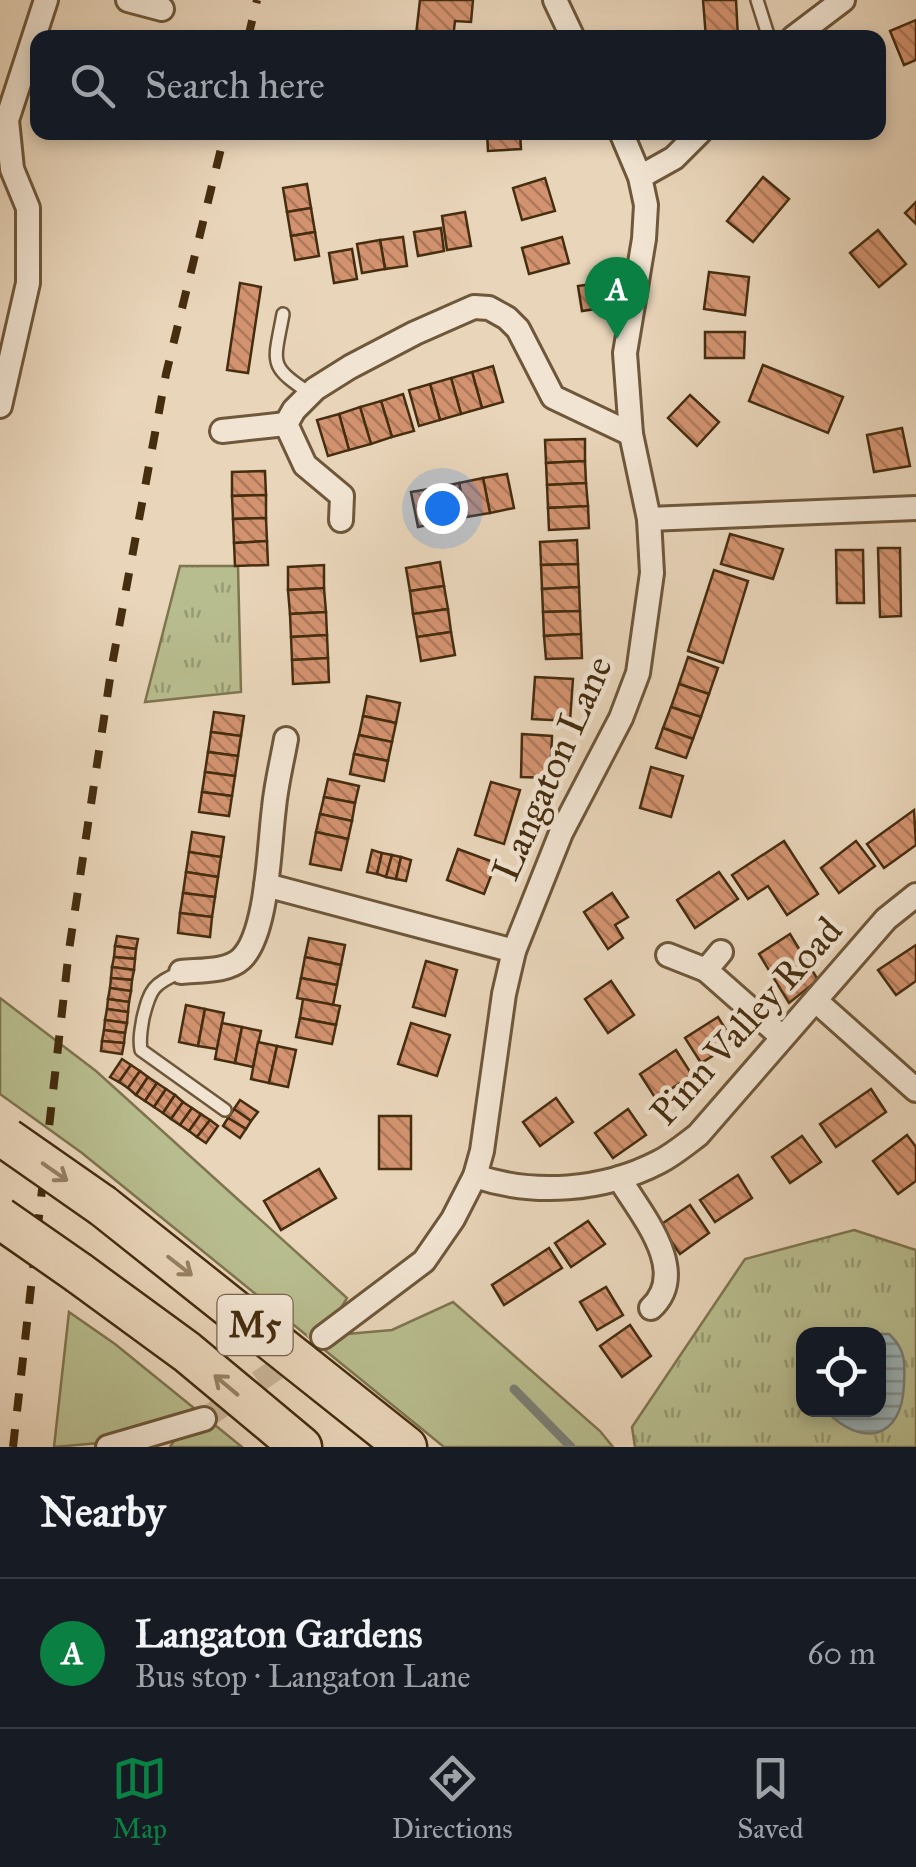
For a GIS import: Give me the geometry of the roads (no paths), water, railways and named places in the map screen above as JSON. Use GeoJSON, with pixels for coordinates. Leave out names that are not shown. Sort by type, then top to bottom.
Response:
{"type":"FeatureCollection","features":[{"type":"Feature","properties":{"kind":"highway","name":"M5"},"geometry":{"type":"LineString","coordinates":[[4,1137],[103,1206],[406,1447]]}},
{"type":"Feature","properties":{"kind":"highway","name":"M5"},"geometry":{"type":"LineString","coordinates":[[0,1218],[187,1352],[301,1447]]}},
{"type":"Feature","properties":{"kind":"street"},"geometry":{"type":"LineString","coordinates":[[36,30],[46,0]]}},
{"type":"Feature","properties":{"kind":"street"},"geometry":{"type":"LineString","coordinates":[[128,0],[162,8]]}},
{"type":"Feature","properties":{"kind":"street"},"geometry":{"type":"LineString","coordinates":[[556,0],[569,30]]}},
{"type":"Feature","properties":{"kind":"street"},"geometry":{"type":"LineString","coordinates":[[804,30],[843,0]]}},
{"type":"Feature","properties":{"kind":"street"},"geometry":{"type":"LineString","coordinates":[[0,406],[28,283],[28,208],[12,169],[7,120],[30,49]]}},
{"type":"Feature","properties":{"kind":"street","name":"Langaton Lane"},"geometry":{"type":"LineString","coordinates":[[323,1336],[424,1260],[453,1219],[474,1176],[482,1151],[504,994],[514,951],[561,832],[621,718],[638,673],[652,573],[648,519],[631,434],[625,353],[646,206],[625,140]]}},
{"type":"Feature","properties":{"kind":"street"},"geometry":{"type":"LineString","coordinates":[[640,178],[674,158],[692,140]]}},
{"type":"Feature","properties":{"kind":"street"},"geometry":{"type":"LineString","coordinates":[[28,216],[51,224]]}},
{"type":"Feature","properties":{"kind":"street"},"geometry":{"type":"LineString","coordinates":[[286,424],[311,394],[350,367],[415,332],[474,307],[490,308],[518,330],[553,396],[631,434]]}},
{"type":"Feature","properties":{"kind":"street"},"geometry":{"type":"LineString","coordinates":[[222,431],[286,424]]}},
{"type":"Feature","properties":{"kind":"street"},"geometry":{"type":"LineString","coordinates":[[286,424],[305,465],[342,496],[341,520]]}},
{"type":"Feature","properties":{"kind":"street"},"geometry":{"type":"LineString","coordinates":[[648,519],[916,508]]}},
{"type":"Feature","properties":{"kind":"street"},"geometry":{"type":"LineString","coordinates":[[181,972],[225,967],[246,954],[260,920],[286,739]]}},
{"type":"Feature","properties":{"kind":"street"},"geometry":{"type":"LineString","coordinates":[[266,885],[514,951]]}},
{"type":"Feature","properties":{"kind":"street","name":"Pinn Valley Road"},"geometry":{"type":"LineString","coordinates":[[474,1176],[508,1187],[543,1190],[619,1178],[664,1160],[698,1135],[886,919],[916,895]]}},
{"type":"Feature","properties":{"kind":"street"},"geometry":{"type":"LineString","coordinates":[[668,955],[713,961],[782,1037]]}},
{"type":"Feature","properties":{"kind":"street"},"geometry":{"type":"LineString","coordinates":[[816,1001],[916,1090]]}},
{"type":"Feature","properties":{"kind":"street"},"geometry":{"type":"LineString","coordinates":[[619,1178],[657,1241],[667,1273],[666,1288],[650,1308]]}},
{"type":"Feature","properties":{"kind":"street"},"geometry":{"type":"LineString","coordinates":[[108,1447],[204,1418]]}},
{"type":"Feature","properties":{"kind":"lane"},"geometry":{"type":"LineString","coordinates":[[757,0],[766,30]]}},
{"type":"Feature","properties":{"kind":"lane"},"geometry":{"type":"LineString","coordinates":[[283,314],[275,357],[278,370],[311,394]]}},
{"type":"Feature","properties":{"kind":"lane"},"geometry":{"type":"LineString","coordinates":[[181,972],[166,978],[149,993],[139,1039],[142,1050],[224,1110]]}},
{"type":"Feature","properties":{"kind":"water"},"geometry":{"type":"Polygon","coordinates":[[[889,1334],[901,1351],[904,1369],[896,1418],[877,1433],[852,1430],[833,1417],[886,1417],[889,1334]]]}},
{"type":"Feature","properties":{"kind":"waterway"},"geometry":{"type":"LineString","coordinates":[[514,1389],[571,1447]]}},
{"type":"Feature","properties":{"kind":"tunnel"},"geometry":{"type":"LineString","coordinates":[[204,1419],[323,1337]]}},
{"type":"Feature","properties":{"kind":"railway"},"geometry":{"type":"LineString","coordinates":[[250,30],[257,0]]}},
{"type":"Feature","properties":{"kind":"railway"},"geometry":{"type":"LineString","coordinates":[[13,1447],[69,950],[112,665],[166,374],[223,140]]}},
{"type":"Feature","properties":{"kind":"place","name":"Langaton Gardens"},"geometry":{"type":"Point","coordinates":[617,339]}}]}
